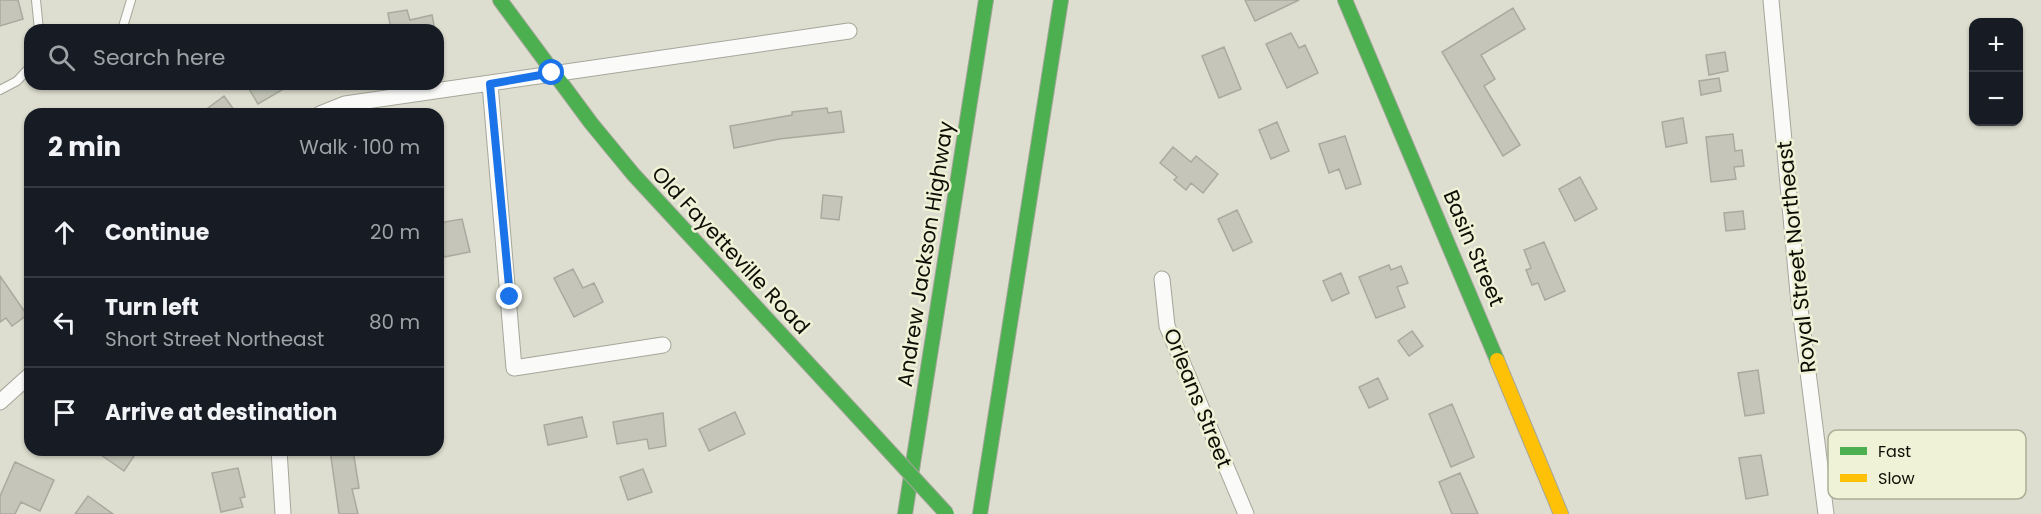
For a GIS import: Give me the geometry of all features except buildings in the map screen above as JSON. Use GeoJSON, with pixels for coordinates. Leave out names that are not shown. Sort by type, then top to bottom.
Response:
{"type":"FeatureCollection","features":[{"type":"Feature","properties":{"kind":"main road","name":"Old Fayetteville Road"},"geometry":{"type":"LineString","coordinates":[[500,0],[591,123],[671,218],[947,514]]}},
{"type":"Feature","properties":{"kind":"main road","name":"Andrew Jackson Highway"},"geometry":{"type":"LineString","coordinates":[[905,514],[986,0]]}},
{"type":"Feature","properties":{"kind":"main road"},"geometry":{"type":"LineString","coordinates":[[980,514],[1061,0]]}},
{"type":"Feature","properties":{"kind":"main road","name":"Basin Street"},"geometry":{"type":"LineString","coordinates":[[1345,0],[1561,514]]}},
{"type":"Feature","properties":{"kind":"street","name":"Royal Street Northeast"},"geometry":{"type":"LineString","coordinates":[[1771,0],[1798,293],[1826,514]]}},
{"type":"Feature","properties":{"kind":"street"},"geometry":{"type":"LineString","coordinates":[[335,108],[345,104],[849,31]]}},
{"type":"Feature","properties":{"kind":"street"},"geometry":{"type":"LineString","coordinates":[[490,84],[514,368],[663,345]]}},
{"type":"Feature","properties":{"kind":"street","name":"Orleans Street"},"geometry":{"type":"LineString","coordinates":[[1162,279],[1167,326],[1246,514]]}},
{"type":"Feature","properties":{"kind":"street"},"geometry":{"type":"LineString","coordinates":[[0,402],[24,380]]}},
{"type":"Feature","properties":{"kind":"street"},"geometry":{"type":"LineString","coordinates":[[279,456],[283,514]]}},
{"type":"Feature","properties":{"kind":"lane"},"geometry":{"type":"LineString","coordinates":[[36,0],[38,24]]}},
{"type":"Feature","properties":{"kind":"lane"},"geometry":{"type":"LineString","coordinates":[[124,24],[131,0]]}},
{"type":"Feature","properties":{"kind":"lane"},"geometry":{"type":"LineString","coordinates":[[0,90],[17,81],[24,73]]}},
{"type":"Feature","properties":{"kind":"traffic: fast"},"geometry":{"type":"LineString","coordinates":[[500,0],[591,123],[633,174],[854,413]]}},
{"type":"Feature","properties":{"kind":"traffic: fast"},"geometry":{"type":"LineString","coordinates":[[905,514],[986,0]]}},
{"type":"Feature","properties":{"kind":"traffic: fast"},"geometry":{"type":"LineString","coordinates":[[980,514],[1061,0]]}},
{"type":"Feature","properties":{"kind":"traffic: fast"},"geometry":{"type":"LineString","coordinates":[[1345,0],[1497,360]]}},
{"type":"Feature","properties":{"kind":"traffic: fast"},"geometry":{"type":"LineString","coordinates":[[854,413],[947,514]]}},
{"type":"Feature","properties":{"kind":"traffic: slow"},"geometry":{"type":"LineString","coordinates":[[1497,360],[1561,514]]}},
{"type":"Feature","properties":{"kind":"route"},"geometry":{"type":"LineString","coordinates":[[510,297],[490,84],[552,73]]}}]}
